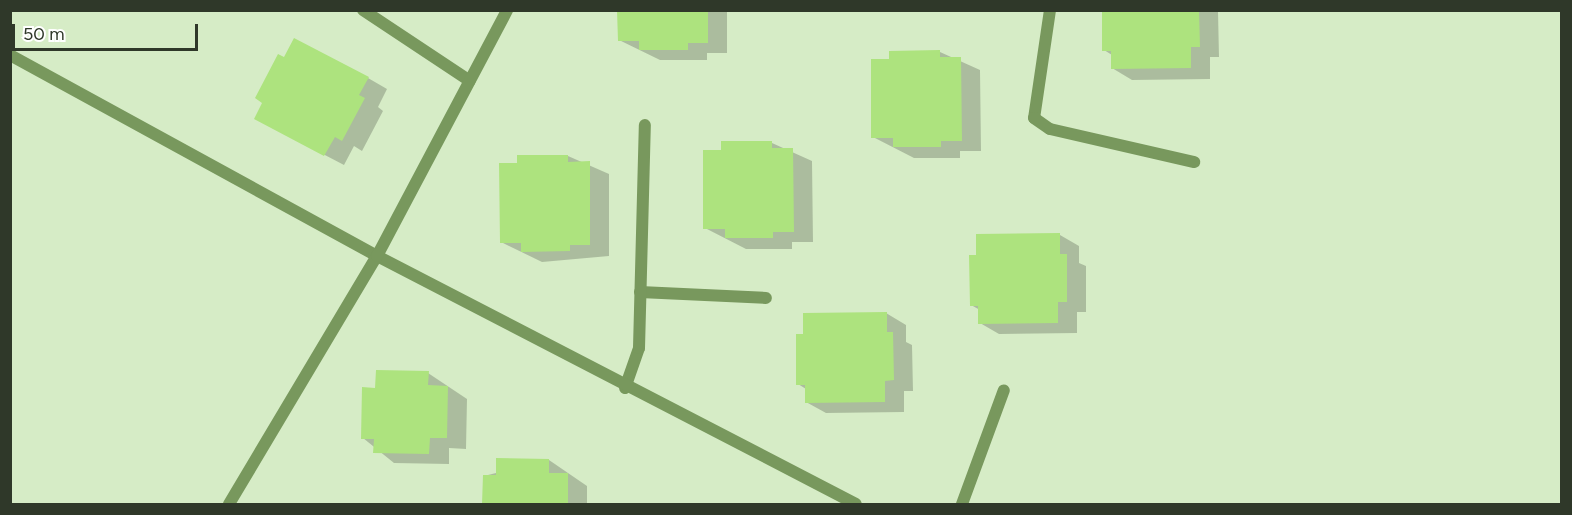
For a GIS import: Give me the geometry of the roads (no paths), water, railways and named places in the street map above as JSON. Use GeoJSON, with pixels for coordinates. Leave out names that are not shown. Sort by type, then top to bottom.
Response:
{"type":"FeatureCollection","features":[{"type":"Feature","properties":{"kind":"street"},"geometry":{"type":"LineString","coordinates":[[363,10],[470,81]]}},
{"type":"Feature","properties":{"kind":"street"},"geometry":{"type":"LineString","coordinates":[[229,504],[377,256],[507,10]]}},
{"type":"Feature","properties":{"kind":"street"},"geometry":{"type":"LineString","coordinates":[[1050,10],[1032,108],[1034,118],[1050,129],[1194,162]]}},
{"type":"Feature","properties":{"kind":"street"},"geometry":{"type":"LineString","coordinates":[[10,55],[377,256],[625,388],[856,504]]}},
{"type":"Feature","properties":{"kind":"street"},"geometry":{"type":"LineString","coordinates":[[625,388],[638,354],[645,125]]}},
{"type":"Feature","properties":{"kind":"street"},"geometry":{"type":"LineString","coordinates":[[640,292],[766,298]]}},
{"type":"Feature","properties":{"kind":"street"},"geometry":{"type":"LineString","coordinates":[[962,504],[1004,390]]}}]}
